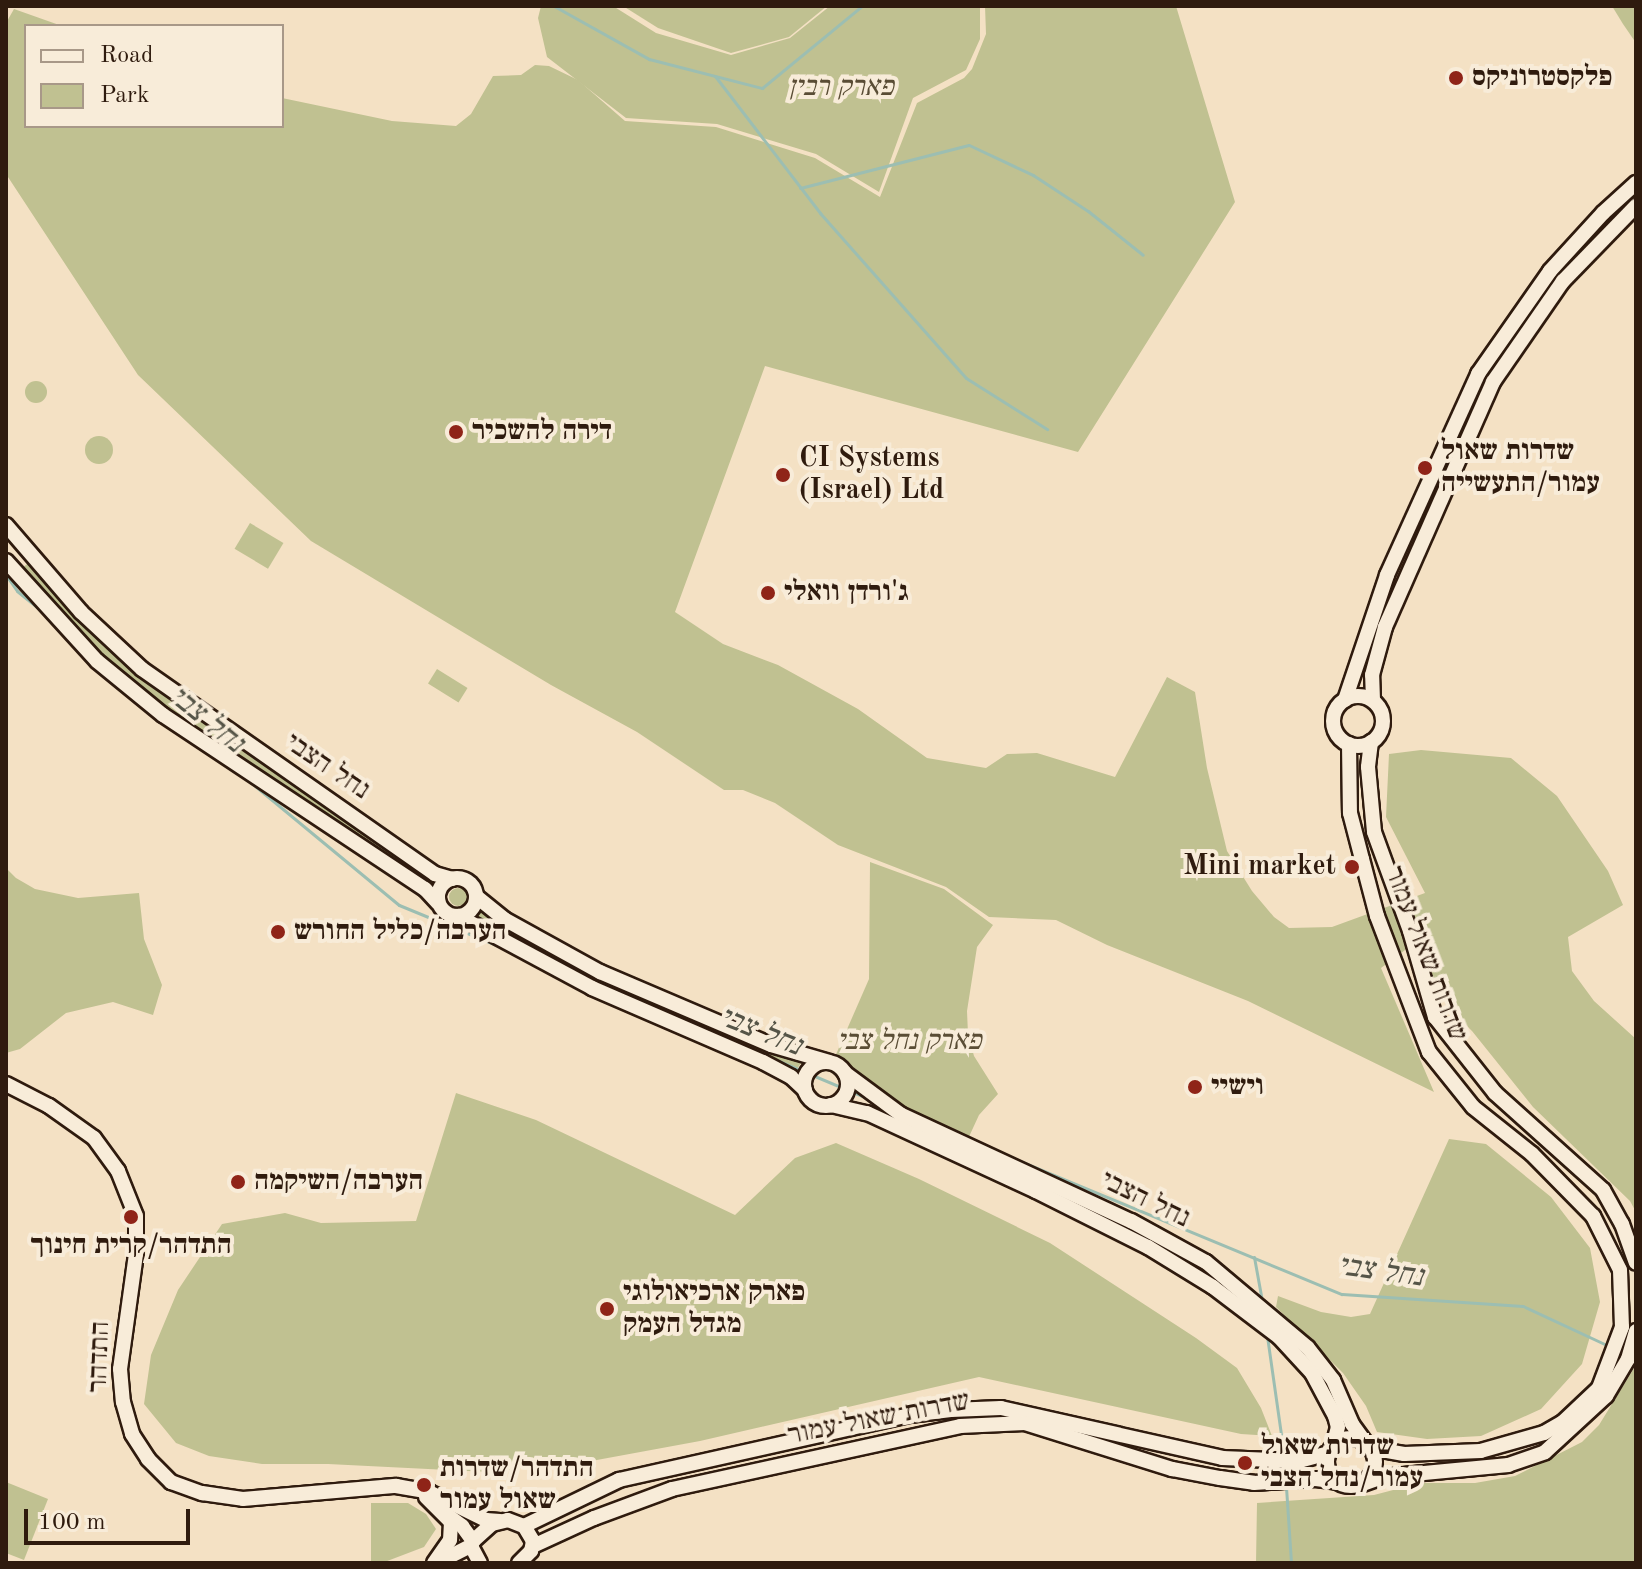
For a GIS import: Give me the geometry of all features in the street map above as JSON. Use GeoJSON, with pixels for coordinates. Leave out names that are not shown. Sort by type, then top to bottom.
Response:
{"type":"FeatureCollection","features":[{"type":"Feature","properties":{"kind":"street"},"geometry":{"type":"LineString","coordinates":[[1345,700],[1387,575],[1478,374],[1550,271],[1603,213],[1636,183]]}},
{"type":"Feature","properties":{"kind":"street"},"geometry":{"type":"LineString","coordinates":[[1373,700],[1357,696],[1345,700],[1336,708],[1334,725],[1349,744],[1371,742],[1378,737],[1384,721],[1373,700],[1372,675],[1389,615],[1493,382],[1563,281],[1636,206]]}},
{"type":"Feature","properties":{"kind":"street","name":"נחל הצבי"},"geometry":{"type":"LineString","coordinates":[[6,525],[81,612],[142,669],[435,874],[452,879]]}},
{"type":"Feature","properties":{"kind":"street","name":"נחל הצבי"},"geometry":{"type":"LineString","coordinates":[[6,561],[66,630],[151,706],[425,889],[438,903]]}},
{"type":"Feature","properties":{"kind":"street","name":"שדרות שאול עמור"},"geometry":{"type":"LineString","coordinates":[[1371,742],[1368,767],[1374,832],[1410,931],[1435,1017],[1495,1093],[1603,1190],[1622,1224],[1636,1263]]}},
{"type":"Feature","properties":{"kind":"street","name":"שדרות שאול עמור"},"geometry":{"type":"LineString","coordinates":[[1349,744],[1350,813],[1358,844],[1377,916],[1429,1052],[1473,1107],[1532,1154],[1593,1216],[1620,1270],[1622,1327],[1599,1388],[1563,1422],[1544,1433],[1481,1451],[1404,1454],[1368,1445]]}},
{"type":"Feature","properties":{"kind":"street"},"geometry":{"type":"LineString","coordinates":[[452,879],[467,881],[477,897],[504,919],[600,972],[771,1045],[829,1062],[845,1073],[845,1095],[831,1105],[816,1104],[782,1071],[592,988],[458,916],[448,914],[438,903],[439,889],[452,879]]}},
{"type":"Feature","properties":{"kind":"street"},"geometry":{"type":"LineString","coordinates":[[458,916],[472,910],[477,897]]}},
{"type":"Feature","properties":{"kind":"street"},"geometry":{"type":"LineString","coordinates":[[805,1090],[808,1070],[829,1062]]}},
{"type":"Feature","properties":{"kind":"street","name":"נחל הצבי"},"geometry":{"type":"LineString","coordinates":[[845,1073],[900,1114],[1131,1221],[1206,1262],[1308,1348],[1333,1380],[1352,1424],[1368,1445]]}},
{"type":"Feature","properties":{"kind":"street","name":"התדהר"},"geometry":{"type":"LineString","coordinates":[[6,1084],[49,1106],[94,1138],[118,1171],[132,1204],[136,1216],[136,1254],[120,1369],[123,1402],[132,1434],[148,1459],[171,1482],[202,1493],[243,1499],[396,1486],[429,1492],[486,1520],[524,1526]]}},
{"type":"Feature","properties":{"kind":"street","name":"נחל הצבי"},"geometry":{"type":"LineString","coordinates":[[831,1105],[867,1113],[1036,1191],[1148,1247],[1213,1287],[1262,1322],[1312,1373],[1338,1427],[1330,1450]]}},
{"type":"Feature","properties":{"kind":"street"},"geometry":{"type":"LineString","coordinates":[[1363,1484],[1376,1464],[1368,1445],[1348,1438],[1330,1450],[1327,1468],[1337,1482],[1354,1487],[1363,1484],[1382,1477],[1508,1465],[1545,1452],[1606,1396],[1628,1359],[1636,1331]]}},
{"type":"Feature","properties":{"kind":"street","name":"שדרות שאול עמור"},"geometry":{"type":"LineString","coordinates":[[524,1526],[619,1480],[910,1415],[951,1410],[1001,1408],[1222,1458],[1299,1461],[1330,1450]]}},
{"type":"Feature","properties":{"kind":"street","name":"שדרות שאול עמור"},"geometry":{"type":"LineString","coordinates":[[533,1546],[594,1518],[672,1489],[960,1426],[1025,1423],[1172,1469],[1220,1478],[1254,1483],[1325,1479],[1337,1482]]}},
{"type":"Feature","properties":{"kind":"street"},"geometry":{"type":"LineString","coordinates":[[412,1489],[462,1526],[480,1563]]}},
{"type":"Feature","properties":{"kind":"street"},"geometry":{"type":"LineString","coordinates":[[435,1563],[450,1540],[451,1522],[443,1512]]}},
{"type":"Feature","properties":{"kind":"street"},"geometry":{"type":"LineString","coordinates":[[435,1563],[472,1544],[500,1521]]}},
{"type":"Feature","properties":{"kind":"street"},"geometry":{"type":"LineString","coordinates":[[519,1563],[533,1546],[524,1526]]}},
{"type":"Feature","properties":{"kind":"green space","name":"פארק רבין"},"geometry":{"type":"Polygon","coordinates":[[[541,6],[613,6],[656,33],[731,55],[790,38],[830,6],[980,6],[980,39],[966,70],[913,98],[879,192],[816,154],[717,124],[626,118],[547,57],[538,18],[541,6]]]}},
{"type":"Feature","properties":{"kind":"green space"},"geometry":{"type":"Polygon","coordinates":[[[623,6],[827,6],[789,37],[731,53],[658,28],[623,6]]]}},
{"type":"Feature","properties":{"kind":"green space"},"geometry":{"type":"Polygon","coordinates":[[[985,6],[1176,6],[1235,202],[1078,452],[765,366],[675,612],[723,644],[778,665],[858,709],[927,758],[986,768],[1007,754],[1037,753],[1115,777],[1167,677],[1195,692],[1207,768],[1227,851],[1252,891],[1274,917],[1289,928],[1332,927],[1425,893],[1386,817],[1389,754],[1421,750],[1511,758],[1557,796],[1608,871],[1623,905],[1568,937],[1572,971],[1594,1001],[1636,1039],[1636,1212],[1630,1201],[1533,1107],[1472,1031],[1446,1005],[1437,979],[1429,980],[1409,947],[1381,968],[1434,1092],[1248,1001],[1107,945],[1056,920],[989,917],[946,887],[838,845],[775,803],[743,790],[724,790],[637,732],[551,685],[311,541],[138,375],[6,174],[6,23],[14,9],[56,24],[24,24],[24,128],[284,128],[284,98],[392,121],[456,126],[471,114],[493,76],[521,75],[535,65],[549,66],[578,80],[625,121],[716,127],[815,158],[880,197],[917,103],[964,78],[972,69],[986,34],[985,6]]]}},
{"type":"Feature","properties":{"kind":"green space"},"geometry":{"type":"Polygon","coordinates":[[[1612,6],[1636,6],[1636,43],[1623,24],[1612,6]]]}},
{"type":"Feature","properties":{"kind":"green space"},"geometry":{"type":"Polygon","coordinates":[[[36,381],[44,384],[47,392],[44,400],[36,403],[28,400],[25,392],[28,384],[36,381]]]}},
{"type":"Feature","properties":{"kind":"green space"},"geometry":{"type":"Polygon","coordinates":[[[99,436],[109,440],[113,450],[109,460],[99,464],[89,460],[85,450],[89,440],[99,436]]]}},
{"type":"Feature","properties":{"kind":"green space"},"geometry":{"type":"Polygon","coordinates":[[[250,523],[283,543],[268,569],[235,549],[250,523]]]}},
{"type":"Feature","properties":{"kind":"green space"},"geometry":{"type":"Polygon","coordinates":[[[31,561],[123,655],[436,877],[428,890],[119,678],[17,572],[31,561]]]}},
{"type":"Feature","properties":{"kind":"green space"},"geometry":{"type":"Polygon","coordinates":[[[437,669],[468,688],[459,702],[428,683],[437,669]]]}},
{"type":"Feature","properties":{"kind":"green space","name":"פארק נחל צבי"},"geometry":{"type":"Polygon","coordinates":[[[870,862],[944,889],[993,925],[977,947],[967,1011],[968,1034],[974,1056],[998,1094],[979,1115],[967,1141],[912,1116],[834,1059],[869,979],[870,862]]]}},
{"type":"Feature","properties":{"kind":"green space"},"geometry":{"type":"Polygon","coordinates":[[[6,868],[35,889],[78,898],[139,893],[144,939],[162,985],[153,1015],[113,1002],[66,1013],[20,1049],[6,1053],[6,868]]]}},
{"type":"Feature","properties":{"kind":"green space"},"geometry":{"type":"Polygon","coordinates":[[[454,888],[462,888],[467,897],[465,904],[454,906],[449,901],[449,893],[454,888]]]}},
{"type":"Feature","properties":{"kind":"green space"},"geometry":{"type":"Polygon","coordinates":[[[482,908],[803,1060],[793,1075],[602,991],[474,920],[482,908]]]}},
{"type":"Feature","properties":{"kind":"green space"},"geometry":{"type":"Polygon","coordinates":[[[456,1093],[536,1120],[735,1215],[795,1158],[836,1143],[919,1179],[1050,1243],[1196,1338],[1237,1368],[1261,1408],[1272,1436],[1241,1434],[979,1377],[700,1441],[586,1462],[488,1472],[262,1464],[209,1456],[176,1443],[144,1404],[151,1355],[178,1290],[222,1224],[285,1213],[321,1223],[416,1221],[456,1093]]]}},
{"type":"Feature","properties":{"kind":"green space"},"geometry":{"type":"Polygon","coordinates":[[[1449,1139],[1486,1144],[1551,1197],[1590,1248],[1600,1302],[1582,1364],[1541,1409],[1481,1436],[1427,1439],[1377,1432],[1366,1406],[1343,1373],[1276,1307],[1278,1296],[1321,1312],[1351,1317],[1370,1314],[1449,1139]]]}},
{"type":"Feature","properties":{"kind":"green space"},"geometry":{"type":"Polygon","coordinates":[[[1636,1365],[1636,1563],[1256,1563],[1257,1503],[1374,1495],[1420,1483],[1475,1483],[1515,1476],[1582,1442],[1599,1425],[1636,1365]]]}},
{"type":"Feature","properties":{"kind":"green space"},"geometry":{"type":"Polygon","coordinates":[[[6,1482],[48,1499],[24,1560],[6,1553],[6,1482]]]}},
{"type":"Feature","properties":{"kind":"green space"},"geometry":{"type":"Polygon","coordinates":[[[371,1503],[408,1503],[426,1514],[436,1529],[424,1547],[382,1563],[371,1563],[371,1503]]]}},
{"type":"Feature","properties":{"kind":"waterway"},"geometry":{"type":"LineString","coordinates":[[554,6],[649,59],[762,88],[862,6]]}},
{"type":"Feature","properties":{"kind":"waterway"},"geometry":{"type":"LineString","coordinates":[[715,76],[820,213],[966,378],[1047,429]]}},
{"type":"Feature","properties":{"kind":"waterway"},"geometry":{"type":"LineString","coordinates":[[800,188],[969,145],[1033,175],[1088,211],[1143,255]]}},
{"type":"Feature","properties":{"kind":"waterway","name":"נחל צבי"},"geometry":{"type":"LineString","coordinates":[[6,575],[17,591],[45,614]]}},
{"type":"Feature","properties":{"kind":"waterway","name":"נחל צבי"},"geometry":{"type":"LineString","coordinates":[[243,776],[399,905],[501,947]]}},
{"type":"Feature","properties":{"kind":"waterway","name":"נחל צבי"},"geometry":{"type":"LineString","coordinates":[[767,1056],[867,1098]]}},
{"type":"Feature","properties":{"kind":"waterway","name":"נחל צבי"},"geometry":{"type":"LineString","coordinates":[[996,1151],[1342,1294],[1523,1306],[1611,1347]]}},
{"type":"Feature","properties":{"kind":"waterway"},"geometry":{"type":"LineString","coordinates":[[1254,1257],[1262,1301]]}},
{"type":"Feature","properties":{"kind":"waterway"},"geometry":{"type":"LineString","coordinates":[[1267,1336],[1284,1455]]}},
{"type":"Feature","properties":{"kind":"waterway"},"geometry":{"type":"LineString","coordinates":[[1286,1487],[1291,1563]]}},
{"type":"Feature","properties":{"kind":"place","name":"פלקסטרוניקס"},"geometry":{"type":"Point","coordinates":[1456,78]}},
{"type":"Feature","properties":{"kind":"place","name":"דירה להשכיר"},"geometry":{"type":"Point","coordinates":[456,432]}},
{"type":"Feature","properties":{"kind":"place","name":"שדרות שאול עמור/התעשייה"},"geometry":{"type":"Point","coordinates":[1425,468]}},
{"type":"Feature","properties":{"kind":"place","name":"CI Systems (Israel) Ltd"},"geometry":{"type":"Point","coordinates":[783,475]}},
{"type":"Feature","properties":{"kind":"place","name":"ג'ורדן וואלי"},"geometry":{"type":"Point","coordinates":[768,593]}},
{"type":"Feature","properties":{"kind":"place","name":"Mini market"},"geometry":{"type":"Point","coordinates":[1352,867]}},
{"type":"Feature","properties":{"kind":"place","name":"הערבה/כליל החורש"},"geometry":{"type":"Point","coordinates":[278,932]}},
{"type":"Feature","properties":{"kind":"place","name":"וישיי"},"geometry":{"type":"Point","coordinates":[1195,1087]}},
{"type":"Feature","properties":{"kind":"place","name":"הערבה/השיקמה"},"geometry":{"type":"Point","coordinates":[238,1182]}},
{"type":"Feature","properties":{"kind":"place","name":"התדהר/קרית חינוך"},"geometry":{"type":"Point","coordinates":[131,1217]}},
{"type":"Feature","properties":{"kind":"place","name":"פארק ארכיאולוגי מגדל העמק"},"geometry":{"type":"Point","coordinates":[607,1309]}},
{"type":"Feature","properties":{"kind":"place","name":"שדרות שאול עמור/נחל הצבי"},"geometry":{"type":"Point","coordinates":[1245,1463]}},
{"type":"Feature","properties":{"kind":"place","name":"התדהר/שדרות שאול עמור"},"geometry":{"type":"Point","coordinates":[424,1485]}}]}
